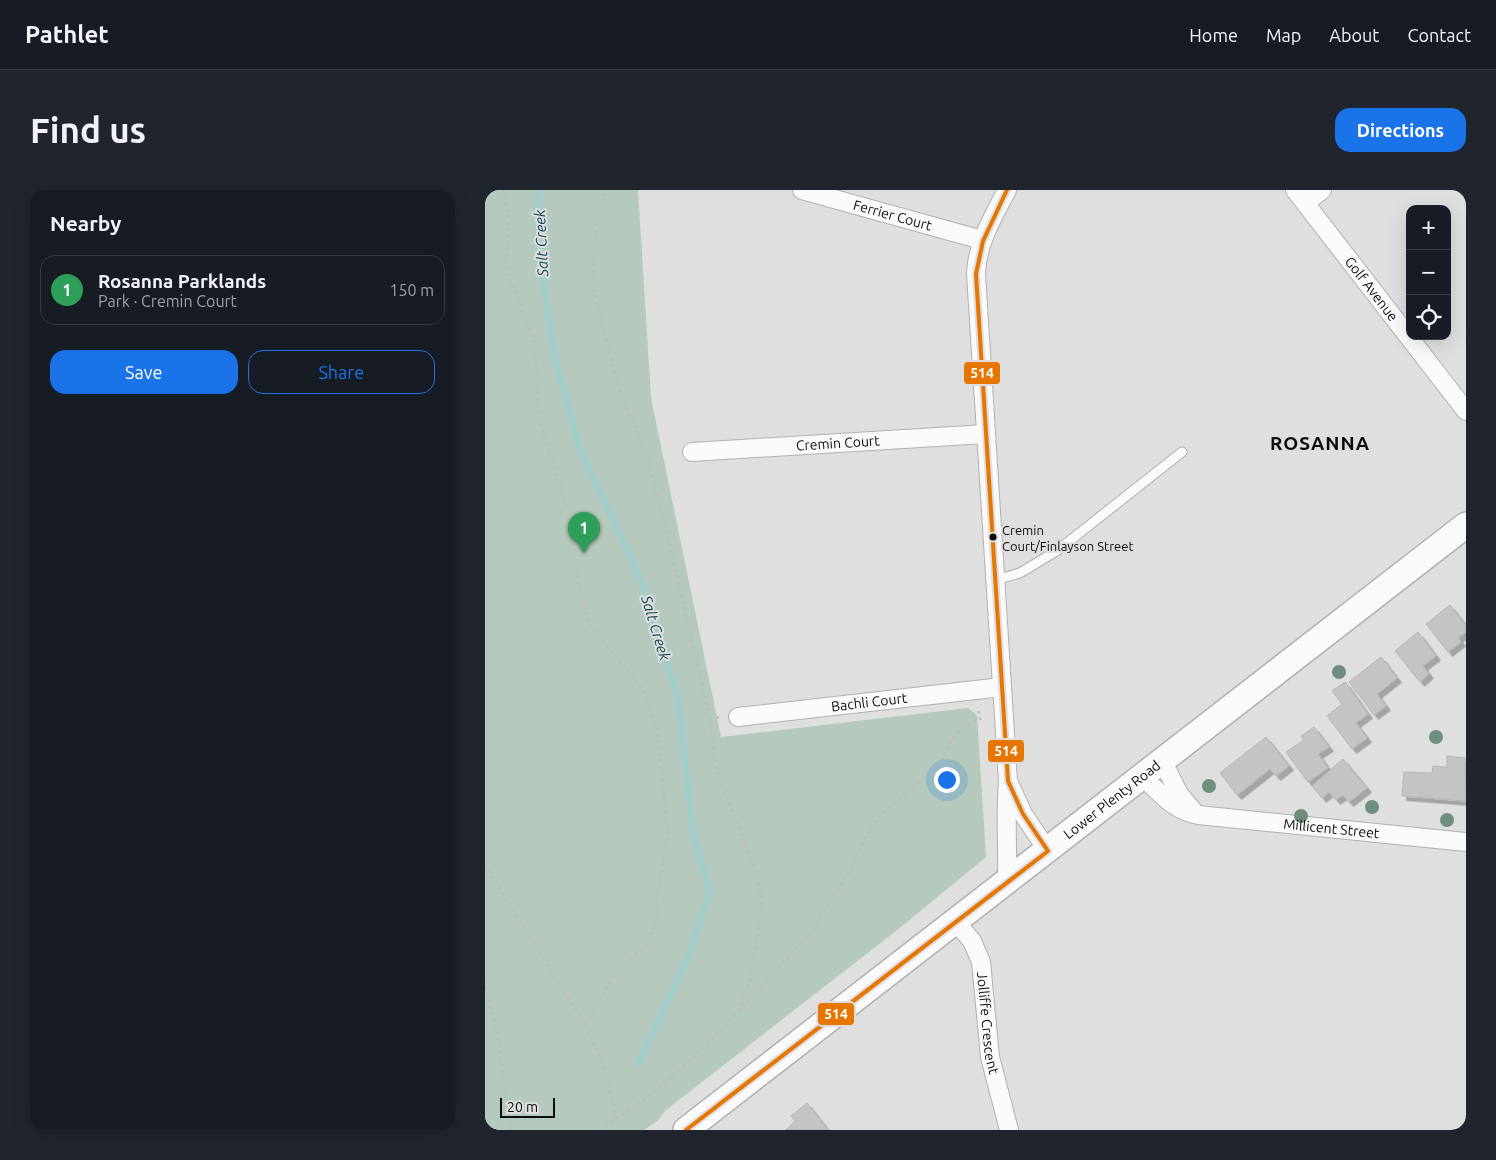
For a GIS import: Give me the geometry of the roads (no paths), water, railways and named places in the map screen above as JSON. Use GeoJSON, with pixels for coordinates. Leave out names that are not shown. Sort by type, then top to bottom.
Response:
{"type":"FeatureCollection","features":[{"type":"Feature","properties":{"kind":"main road","name":"Lower Plenty Road"},"geometry":{"type":"LineString","coordinates":[[686,1130],[1466,525]]}},
{"type":"Feature","properties":{"kind":"street","name":"Ferrier Court"},"geometry":{"type":"LineString","coordinates":[[802,190],[982,240]]}},
{"type":"Feature","properties":{"kind":"street"},"geometry":{"type":"LineString","coordinates":[[1007,190],[982,240],[975,274],[1008,781],[1005,814],[1008,854],[1007,882]]}},
{"type":"Feature","properties":{"kind":"street"},"geometry":{"type":"LineString","coordinates":[[1300,196],[1321,190]]}},
{"type":"Feature","properties":{"kind":"street","name":"Golf Avenue"},"geometry":{"type":"LineString","coordinates":[[1300,196],[1466,411]]}},
{"type":"Feature","properties":{"kind":"street","name":"Cremin Court"},"geometry":{"type":"LineString","coordinates":[[692,452],[985,434]]}},
{"type":"Feature","properties":{"kind":"street","name":"Bachli Court"},"geometry":{"type":"LineString","coordinates":[[738,717],[1002,687]]}},
{"type":"Feature","properties":{"kind":"street"},"geometry":{"type":"LineString","coordinates":[[1153,769],[1198,815]]}},
{"type":"Feature","properties":{"kind":"street","name":"Millicent Street"},"geometry":{"type":"LineString","coordinates":[[1153,769],[1175,807],[1182,812],[1466,842]]}},
{"type":"Feature","properties":{"kind":"street"},"geometry":{"type":"LineString","coordinates":[[1008,781],[1023,814],[1047,851]]}},
{"type":"Feature","properties":{"kind":"street","name":"Jolliffe Crescent"},"geometry":{"type":"LineString","coordinates":[[956,922],[972,941],[981,962],[990,1057],[1009,1130]]}},
{"type":"Feature","properties":{"kind":"lane"},"geometry":{"type":"LineString","coordinates":[[995,580],[1020,573],[1058,550],[1181,452]]}},
{"type":"Feature","properties":{"kind":"waterway","name":"Salt Creek"},"geometry":{"type":"LineString","coordinates":[[539,190],[538,252],[555,358],[579,447],[641,580],[678,697],[693,834],[710,890],[687,960],[638,1064]]}},
{"type":"Feature","properties":{"kind":"place","name":"Cremin Court/Finlayson Street"},"geometry":{"type":"Point","coordinates":[993,537]}},
{"type":"Feature","properties":{"kind":"place","name":"Rosanna Parklands"},"geometry":{"type":"Point","coordinates":[584,553]}},
{"type":"Feature","properties":{"kind":"district","name":"ROSANNA"},"geometry":{"type":"Point","coordinates":[1320,443]}}]}
